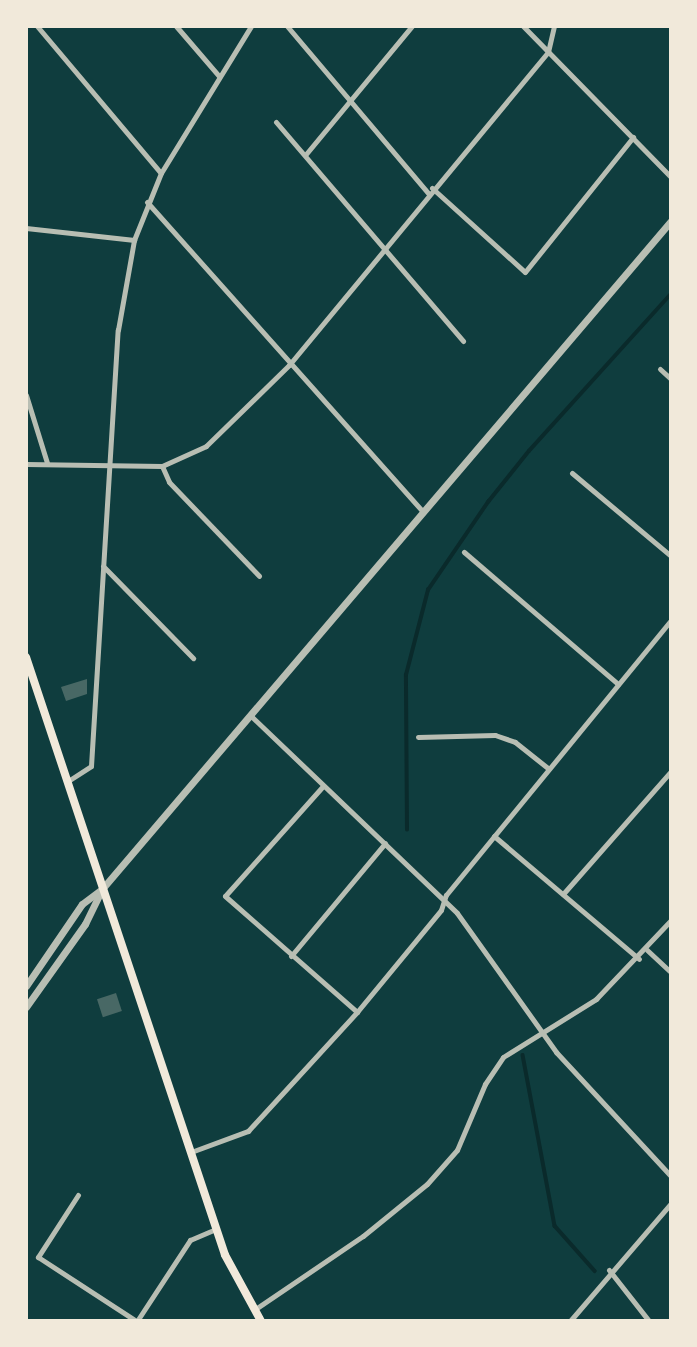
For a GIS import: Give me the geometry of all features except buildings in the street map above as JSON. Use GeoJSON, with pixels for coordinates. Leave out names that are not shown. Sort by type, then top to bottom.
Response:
{"type":"FeatureCollection","features":[{"type":"Feature","properties":{"kind":"main road"},"geometry":{"type":"LineString","coordinates":[[26,657],[216,1229],[261,1321]]}},
{"type":"Feature","properties":{"kind":"street"},"geometry":{"type":"LineString","coordinates":[[37,26],[162,173]]}},
{"type":"Feature","properties":{"kind":"street"},"geometry":{"type":"LineString","coordinates":[[176,26],[219,76]]}},
{"type":"Feature","properties":{"kind":"street"},"geometry":{"type":"LineString","coordinates":[[68,781],[91,766],[118,330],[134,240],[147,202],[162,173],[251,26]]}},
{"type":"Feature","properties":{"kind":"street"},"geometry":{"type":"LineString","coordinates":[[287,26],[349,102],[430,190],[525,272],[633,137]]}},
{"type":"Feature","properties":{"kind":"street"},"geometry":{"type":"LineString","coordinates":[[306,154],[412,26]]}},
{"type":"Feature","properties":{"kind":"street"},"geometry":{"type":"LineString","coordinates":[[523,26],[671,177]]}},
{"type":"Feature","properties":{"kind":"street"},"geometry":{"type":"LineString","coordinates":[[26,464],[162,466],[206,446],[289,365],[430,190],[548,52],[554,26]]}},
{"type":"Feature","properties":{"kind":"street"},"geometry":{"type":"LineString","coordinates":[[276,122],[463,341]]}},
{"type":"Feature","properties":{"kind":"street"},"geometry":{"type":"LineString","coordinates":[[147,202],[289,365],[423,512]]}},
{"type":"Feature","properties":{"kind":"street"},"geometry":{"type":"LineString","coordinates":[[26,986],[82,904],[102,889],[671,221]]}},
{"type":"Feature","properties":{"kind":"street"},"geometry":{"type":"LineString","coordinates":[[26,228],[134,240]]}},
{"type":"Feature","properties":{"kind":"street"},"geometry":{"type":"LineString","coordinates":[[660,369],[671,379]]}},
{"type":"Feature","properties":{"kind":"street"},"geometry":{"type":"LineString","coordinates":[[26,395],[47,463]]}},
{"type":"Feature","properties":{"kind":"street"},"geometry":{"type":"LineString","coordinates":[[162,466],[169,482],[258,576]]}},
{"type":"Feature","properties":{"kind":"street"},"geometry":{"type":"LineString","coordinates":[[572,473],[671,556]]}},
{"type":"Feature","properties":{"kind":"street"},"geometry":{"type":"LineString","coordinates":[[464,552],[618,684]]}},
{"type":"Feature","properties":{"kind":"street"},"geometry":{"type":"LineString","coordinates":[[103,566],[193,658]]}},
{"type":"Feature","properties":{"kind":"street"},"geometry":{"type":"LineString","coordinates":[[191,1152],[248,1131],[357,1013],[445,902],[446,895],[671,620]]}},
{"type":"Feature","properties":{"kind":"street"},"geometry":{"type":"LineString","coordinates":[[250,715],[445,902],[593,1097],[671,1176]]}},
{"type":"Feature","properties":{"kind":"street"},"geometry":{"type":"LineString","coordinates":[[418,737],[495,734],[514,742],[548,769]]}},
{"type":"Feature","properties":{"kind":"street"},"geometry":{"type":"LineString","coordinates":[[563,894],[671,771]]}},
{"type":"Feature","properties":{"kind":"street"},"geometry":{"type":"LineString","coordinates":[[323,786],[225,897],[357,1013]]}},
{"type":"Feature","properties":{"kind":"street"},"geometry":{"type":"LineString","coordinates":[[494,836],[639,959]]}},
{"type":"Feature","properties":{"kind":"street"},"geometry":{"type":"LineString","coordinates":[[291,956],[385,843]]}},
{"type":"Feature","properties":{"kind":"street"},"geometry":{"type":"LineString","coordinates":[[26,1007],[85,924],[102,889]]}},
{"type":"Feature","properties":{"kind":"street"},"geometry":{"type":"LineString","coordinates":[[254,1310],[363,1236],[442,1170],[457,1150],[493,1068],[541,1031],[596,999],[639,959],[671,920]]}},
{"type":"Feature","properties":{"kind":"street"},"geometry":{"type":"LineString","coordinates":[[646,950],[671,972]]}},
{"type":"Feature","properties":{"kind":"street"},"geometry":{"type":"LineString","coordinates":[[78,1195],[38,1257],[136,1321],[190,1240],[216,1229]]}},
{"type":"Feature","properties":{"kind":"street"},"geometry":{"type":"LineString","coordinates":[[570,1321],[609,1270],[671,1203]]}},
{"type":"Feature","properties":{"kind":"street"},"geometry":{"type":"LineString","coordinates":[[609,1270],[649,1321]]}},
{"type":"Feature","properties":{"kind":"waterway"},"geometry":{"type":"LineString","coordinates":[[407,830],[406,675],[428,590],[488,502],[529,451],[671,294]]}},
{"type":"Feature","properties":{"kind":"waterway"},"geometry":{"type":"LineString","coordinates":[[523,1055],[555,1226],[595,1271]]}}]}
